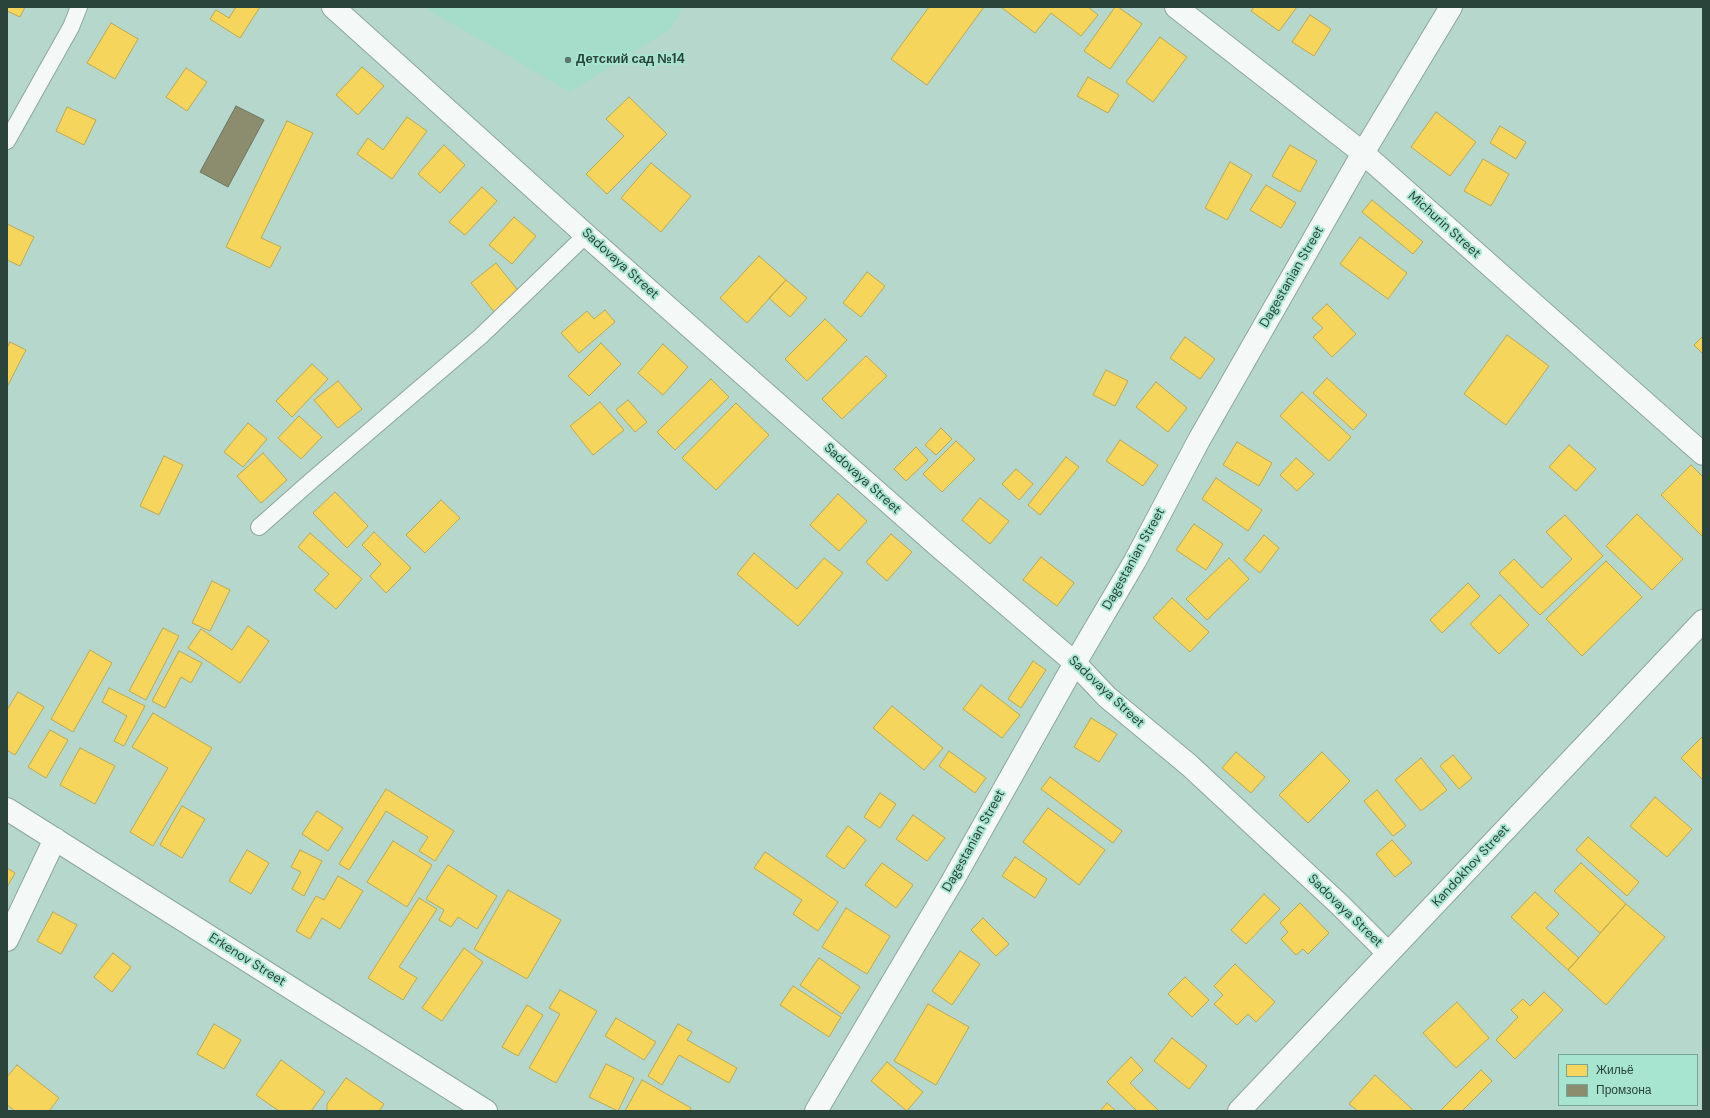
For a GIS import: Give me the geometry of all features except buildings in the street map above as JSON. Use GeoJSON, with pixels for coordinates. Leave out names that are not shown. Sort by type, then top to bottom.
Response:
{"type":"FeatureCollection","features":[{"type":"Feature","properties":{"kind":"street","name":"Sadovaya Street"},"geometry":{"type":"LineString","coordinates":[[333,7],[586,235],[937,546],[1075,662],[1107,697],[1189,765],[1339,904],[1388,953]]}},
{"type":"Feature","properties":{"kind":"street","name":"Michurin Street"},"geometry":{"type":"LineString","coordinates":[[1176,7],[1363,153],[1703,454]]}},
{"type":"Feature","properties":{"kind":"street","name":"Dagestanian Street"},"geometry":{"type":"LineString","coordinates":[[816,1111],[953,880],[1075,662],[1135,561],[1199,440],[1363,153],[1451,7]]}},
{"type":"Feature","properties":{"kind":"street","name":"Kandokhov Street"},"geometry":{"type":"LineString","coordinates":[[1240,1111],[1703,621]]}},
{"type":"Feature","properties":{"kind":"street","name":"Erkenov Street"},"geometry":{"type":"LineString","coordinates":[[7,809],[486,1111]]}},
{"type":"Feature","properties":{"kind":"street"},"geometry":{"type":"LineString","coordinates":[[7,940],[55,839]]}},
{"type":"Feature","properties":{"kind":"lane"},"geometry":{"type":"LineString","coordinates":[[7,141],[71,27],[79,7]]}},
{"type":"Feature","properties":{"kind":"lane"},"geometry":{"type":"LineString","coordinates":[[259,527],[481,336],[586,235]]}},
{"type":"Feature","properties":{"kind":"shaded area","name":"Детский сад №14"},"geometry":{"type":"Polygon","coordinates":[[[424,7],[683,7],[672,28],[570,92],[424,7]]]}},
{"type":"Feature","properties":{"kind":"place","name":"Детский сад №14"},"geometry":{"type":"Point","coordinates":[568,60]}}]}
